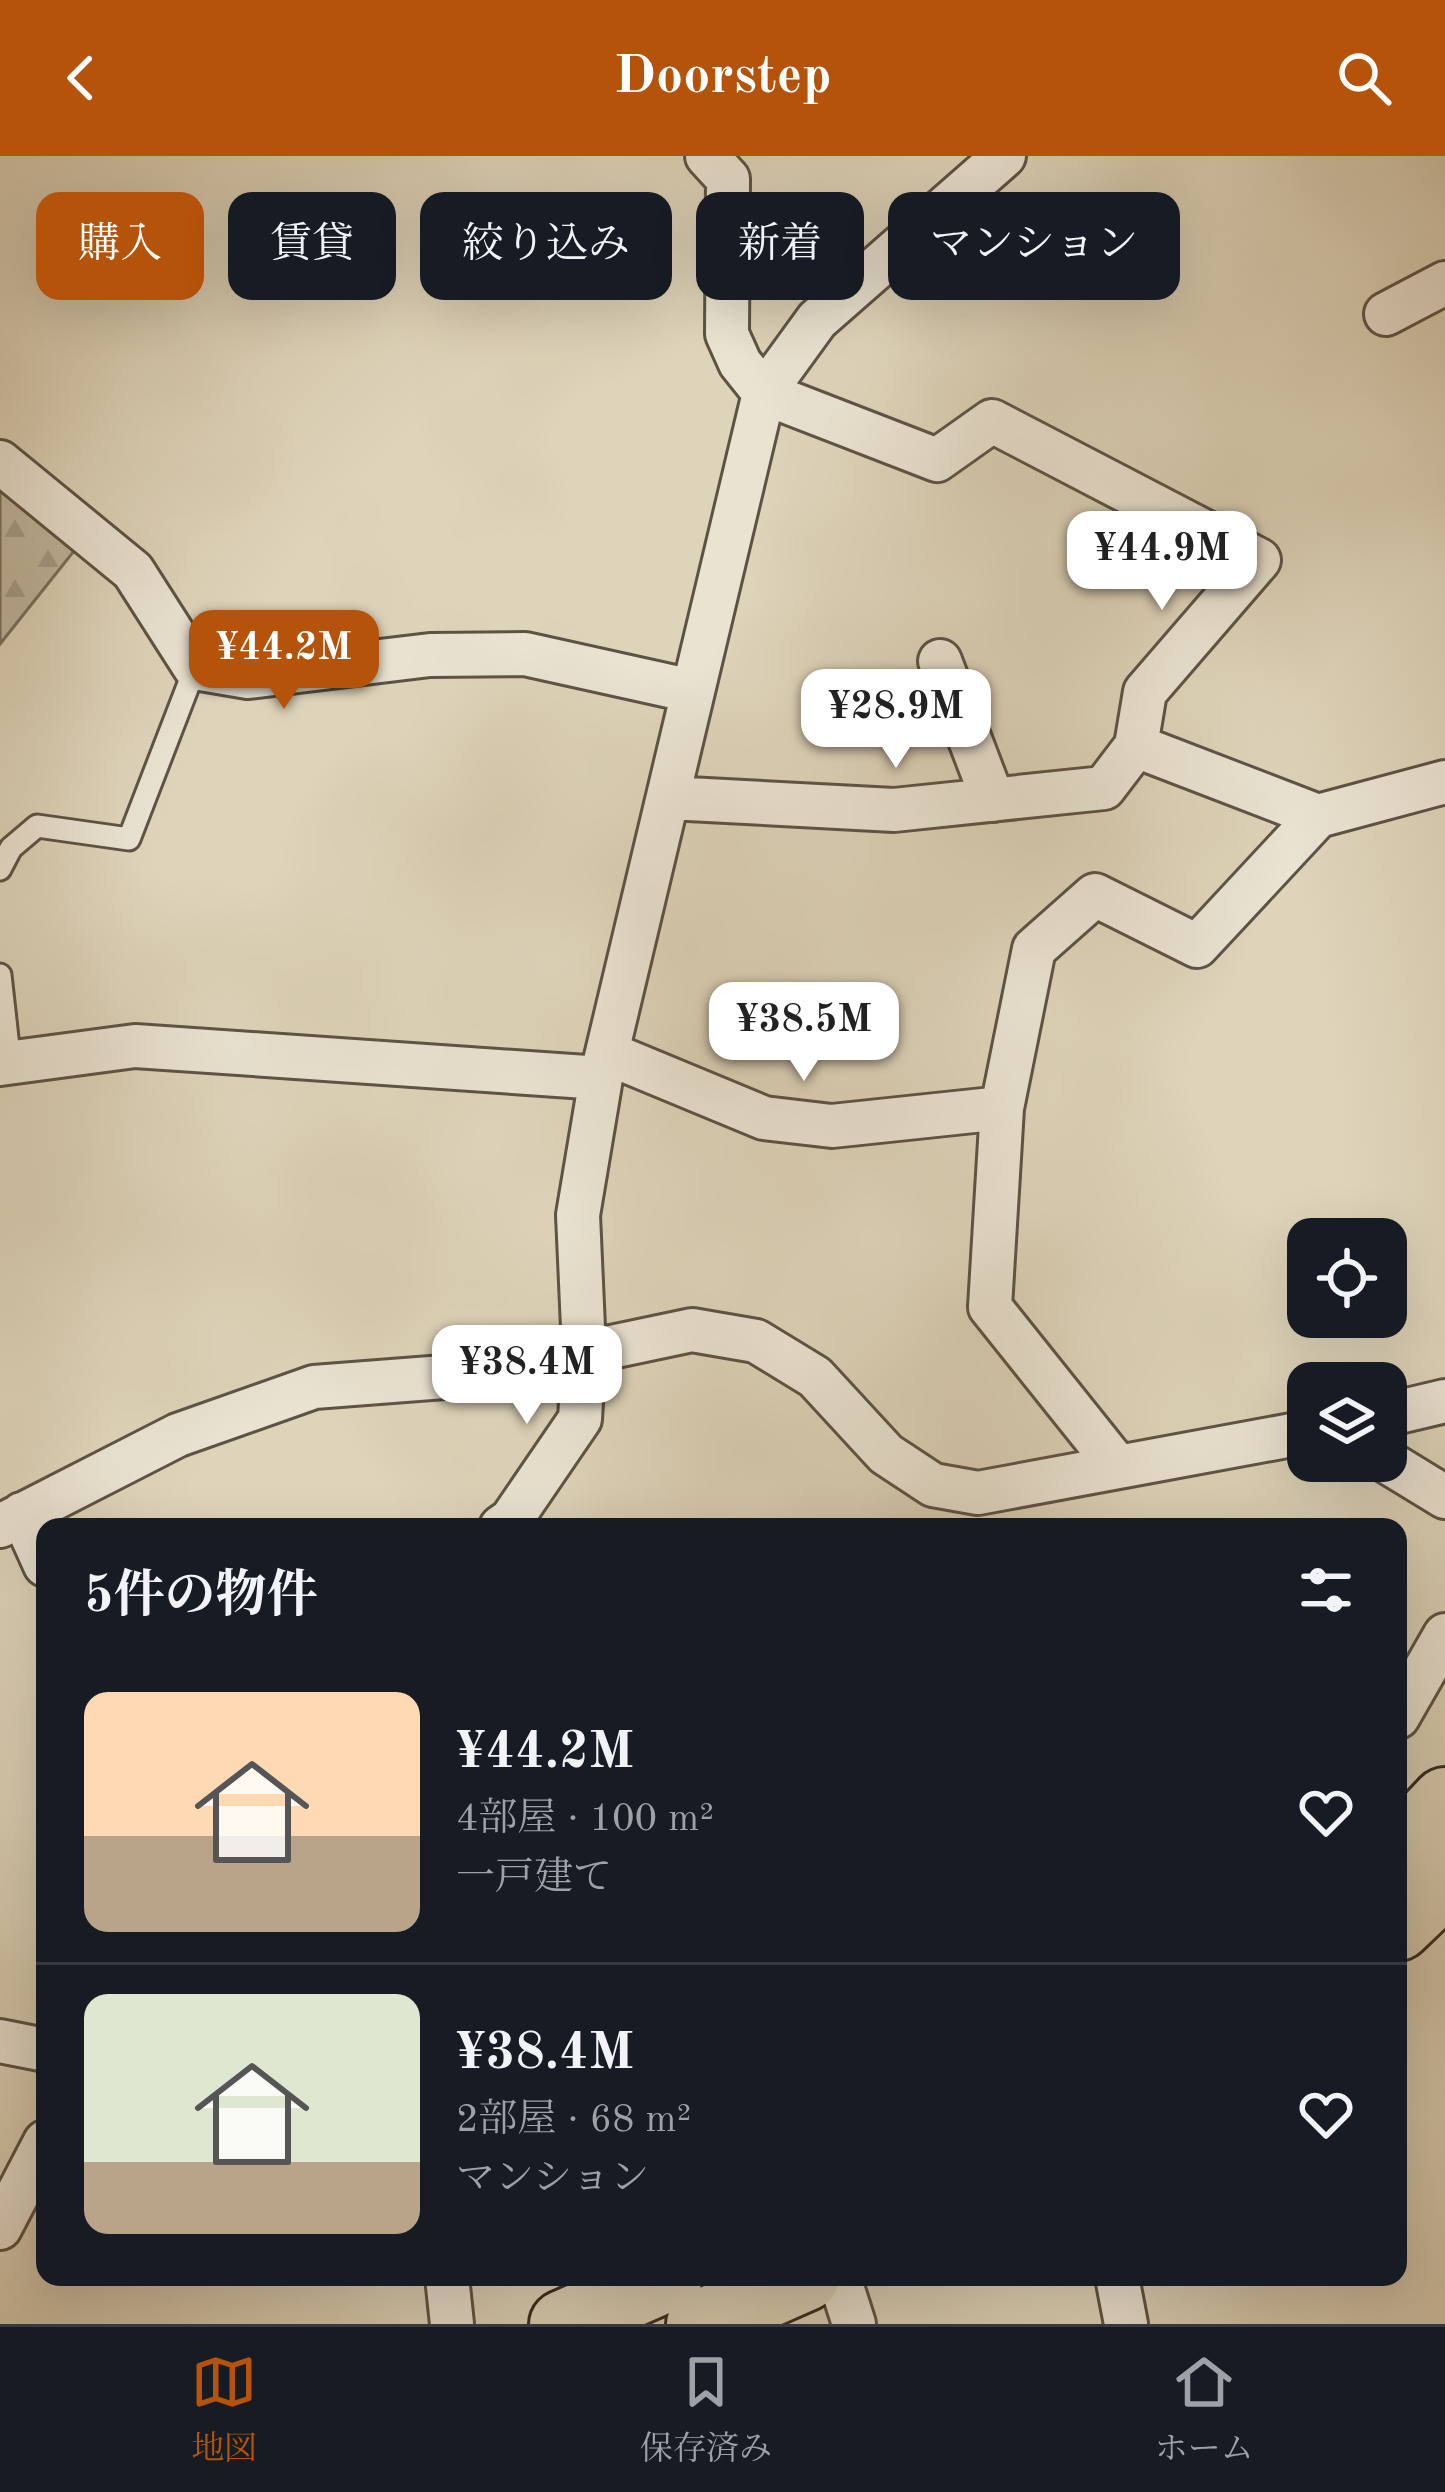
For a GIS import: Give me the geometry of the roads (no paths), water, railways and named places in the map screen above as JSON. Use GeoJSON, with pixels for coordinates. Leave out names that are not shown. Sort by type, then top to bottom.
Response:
{"type":"FeatureCollection","features":[{"type":"Feature","properties":{"kind":"main road"},"geometry":{"type":"LineString","coordinates":[[1407,1841],[1445,1801]]}},
{"type":"Feature","properties":{"kind":"main road"},"geometry":{"type":"LineString","coordinates":[[1407,1918],[1445,1882]]}},
{"type":"Feature","properties":{"kind":"main road"},"geometry":{"type":"LineString","coordinates":[[563,2324],[648,2286]]}},
{"type":"Feature","properties":{"kind":"main road"},"geometry":{"type":"LineString","coordinates":[[700,2324],[786,2286]]}},
{"type":"Feature","properties":{"kind":"street"},"geometry":{"type":"LineString","coordinates":[[669,798],[894,810],[1104,788],[1136,746],[1145,692],[1259,560],[992,421],[938,460],[764,393],[740,363],[727,334],[728,179],[707,156]]}},
{"type":"Feature","properties":{"kind":"street"},"geometry":{"type":"LineString","coordinates":[[512,1518],[580,1419],[584,1350],[578,1215],[604,1065],[764,393],[817,320],[1004,156]]}},
{"type":"Feature","properties":{"kind":"street"},"geometry":{"type":"LineString","coordinates":[[1386,314],[1445,283]]}},
{"type":"Feature","properties":{"kind":"street"},"geometry":{"type":"LineString","coordinates":[[0,462],[134,571],[195,668],[248,677],[430,655],[525,654],[692,691]]}},
{"type":"Feature","properties":{"kind":"street"},"geometry":{"type":"LineString","coordinates":[[940,661],[993,800]]}},
{"type":"Feature","properties":{"kind":"street"},"geometry":{"type":"LineString","coordinates":[[1136,746],[1318,816]]}},
{"type":"Feature","properties":{"kind":"street"},"geometry":{"type":"LineString","coordinates":[[1118,1467],[990,1307],[1003,1108],[1034,949],[1095,895],[1197,946],[1318,816],[1445,782]]}},
{"type":"Feature","properties":{"kind":"street"},"geometry":{"type":"LineString","coordinates":[[5,1065],[135,1046],[604,1065],[764,1118],[832,1126],[1003,1108]]}},
{"type":"Feature","properties":{"kind":"street"},"geometry":{"type":"LineString","coordinates":[[36,1553],[11,1520],[178,1435],[314,1387],[483,1374],[692,1330],[756,1341],[815,1377],[886,1454],[933,1484],[978,1492],[1287,1436]]}},
{"type":"Feature","properties":{"kind":"street"},"geometry":{"type":"LineString","coordinates":[[1407,1410],[1445,1401]]}},
{"type":"Feature","properties":{"kind":"street"},"geometry":{"type":"LineString","coordinates":[[1407,1474],[1445,1497]]}},
{"type":"Feature","properties":{"kind":"street"},"geometry":{"type":"LineString","coordinates":[[1407,1701],[1445,1636]]}},
{"type":"Feature","properties":{"kind":"street"},"geometry":{"type":"LineString","coordinates":[[0,2041],[36,2048]]}},
{"type":"Feature","properties":{"kind":"street"},"geometry":{"type":"LineString","coordinates":[[0,2228],[36,2159]]}},
{"type":"Feature","properties":{"kind":"street"},"geometry":{"type":"LineString","coordinates":[[449,2286],[452,2324]]}},
{"type":"Feature","properties":{"kind":"street"},"geometry":{"type":"LineString","coordinates":[[842,2286],[854,2324]]}},
{"type":"Feature","properties":{"kind":"street"},"geometry":{"type":"LineString","coordinates":[[1119,2286],[1126,2324]]}},
{"type":"Feature","properties":{"kind":"lane"},"geometry":{"type":"LineString","coordinates":[[0,869],[10,848],[37,826],[129,839],[195,668]]}},
{"type":"Feature","properties":{"kind":"lane"},"geometry":{"type":"LineString","coordinates":[[0,975],[5,1065]]}}]}
